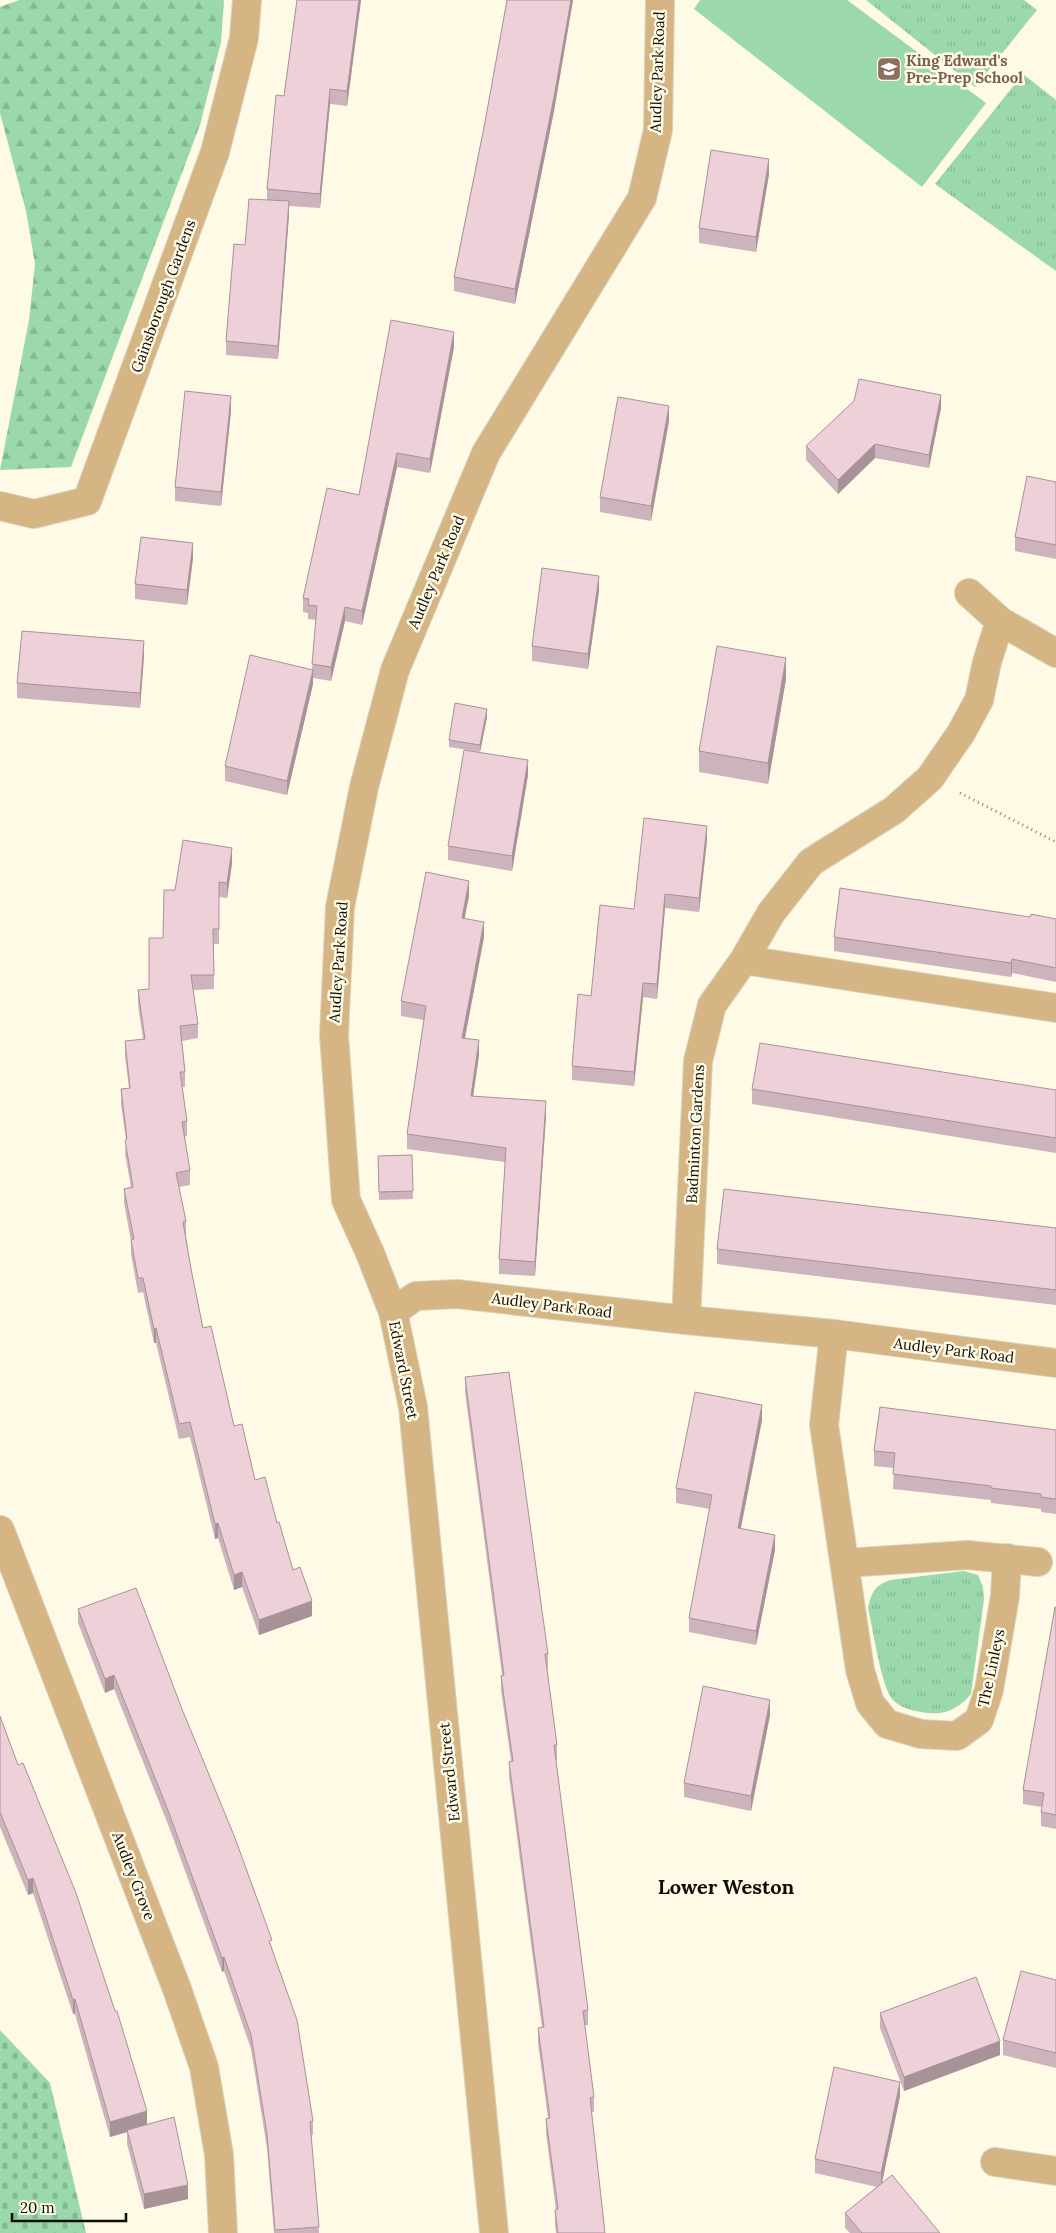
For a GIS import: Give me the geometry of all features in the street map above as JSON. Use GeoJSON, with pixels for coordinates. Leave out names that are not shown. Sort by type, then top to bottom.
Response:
{"type":"FeatureCollection","features":[{"type":"Feature","properties":{"kind":"street","name":"Gainsborough Gardens"},"geometry":{"type":"LineString","coordinates":[[0,506],[34,514],[87,501],[215,152],[244,38],[248,0]]}},
{"type":"Feature","properties":{"kind":"street","name":"Audley Park Road"},"geometry":{"type":"LineString","coordinates":[[660,0],[658,130],[642,198],[486,453],[395,670],[364,786],[340,907],[334,1035],[346,1200],[370,1253],[393,1312],[416,1296],[457,1294],[686,1320],[834,1334],[1056,1363]]}},
{"type":"Feature","properties":{"kind":"street"},"geometry":{"type":"LineString","coordinates":[[969,593],[1000,621],[1056,653]]}},
{"type":"Feature","properties":{"kind":"street","name":"Badminton Gardens"},"geometry":{"type":"LineString","coordinates":[[686,1320],[698,1061],[712,1005],[744,960],[771,914],[811,862],[894,810],[930,778],[962,733],[979,700],[987,662],[1000,621]]}},
{"type":"Feature","properties":{"kind":"street"},"geometry":{"type":"LineString","coordinates":[[744,960],[1056,1008]]}},
{"type":"Feature","properties":{"kind":"street","name":"Edward Street"},"geometry":{"type":"LineString","coordinates":[[393,1312],[413,1406],[494,2233]]}},
{"type":"Feature","properties":{"kind":"street","name":"The Linleys"},"geometry":{"type":"LineString","coordinates":[[834,1334],[824,1425],[860,1670],[870,1703],[887,1724],[921,1734],[957,1736],[979,1720],[989,1690],[1006,1596],[1007,1558]]}},
{"type":"Feature","properties":{"kind":"street","name":"Audley Grove"},"geometry":{"type":"LineString","coordinates":[[0,1530],[177,1988],[204,2067],[219,2154],[223,2233]]}},
{"type":"Feature","properties":{"kind":"street"},"geometry":{"type":"LineString","coordinates":[[845,1563],[968,1555],[1038,1562]]}},
{"type":"Feature","properties":{"kind":"street"},"geometry":{"type":"LineString","coordinates":[[995,2162],[1056,2171]]}},
{"type":"Feature","properties":{"kind":"path"},"geometry":{"type":"LineString","coordinates":[[930,778],[1056,842]]}},
{"type":"Feature","properties":{"kind":"green space"},"geometry":{"type":"Polygon","coordinates":[[[19,0],[224,0],[221,42],[200,125],[71,467],[0,470],[29,320],[35,264],[26,211],[0,113],[0,7],[19,0]]]}},
{"type":"Feature","properties":{"kind":"green space","name":"King Edward's Pre-Prep School"},"geometry":{"type":"Polygon","coordinates":[[[700,0],[847,0],[986,103],[922,187],[694,9],[700,0]]]}},
{"type":"Feature","properties":{"kind":"green space"},"geometry":{"type":"Polygon","coordinates":[[[866,0],[1024,0],[1037,10],[975,87],[866,0]]]}},
{"type":"Feature","properties":{"kind":"green space"},"geometry":{"type":"Polygon","coordinates":[[[1023,74],[1056,100],[1056,271],[935,184],[1023,74]]]}},
{"type":"Feature","properties":{"kind":"green space"},"geometry":{"type":"Polygon","coordinates":[[[964,1571],[978,1575],[983,1587],[984,1599],[971,1694],[957,1707],[947,1712],[924,1713],[905,1708],[893,1700],[881,1670],[868,1608],[872,1594],[877,1587],[890,1580],[964,1571]]]}},
{"type":"Feature","properties":{"kind":"green space"},"geometry":{"type":"Polygon","coordinates":[[[0,2030],[50,2083],[86,2233],[0,2233],[0,2030]]]}},
{"type":"Feature","properties":{"kind":"building"},"geometry":{"type":"Polygon","coordinates":[[[297,0],[359,0],[347,91],[330,89],[320,194],[267,189],[276,95],[284,96],[297,0]]]}},
{"type":"Feature","properties":{"kind":"building"},"geometry":{"type":"Polygon","coordinates":[[[507,0],[571,0],[554,97],[515,289],[454,277],[507,0]]]}},
{"type":"Feature","properties":{"kind":"building"},"geometry":{"type":"Polygon","coordinates":[[[711,150],[769,159],[756,237],[699,228],[711,150]]]}},
{"type":"Feature","properties":{"kind":"building"},"geometry":{"type":"Polygon","coordinates":[[[249,199],[289,201],[278,346],[226,341],[234,244],[245,245],[249,199]]]}},
{"type":"Feature","properties":{"kind":"building"},"geometry":{"type":"Polygon","coordinates":[[[391,320],[454,332],[430,459],[397,453],[362,611],[345,607],[331,667],[312,664],[317,606],[308,605],[309,599],[303,598],[327,488],[359,495],[391,320]]]}},
{"type":"Feature","properties":{"kind":"building"},"geometry":{"type":"Polygon","coordinates":[[[859,379],[941,395],[929,455],[875,444],[838,480],[806,446],[854,401],[859,379]]]}},
{"type":"Feature","properties":{"kind":"building"},"geometry":{"type":"Polygon","coordinates":[[[185,391],[231,396],[221,492],[175,487],[185,391]]]}},
{"type":"Feature","properties":{"kind":"building"},"geometry":{"type":"Polygon","coordinates":[[[618,397],[669,406],[651,506],[600,497],[618,397]]]}},
{"type":"Feature","properties":{"kind":"building"},"geometry":{"type":"Polygon","coordinates":[[[1027,476],[1056,482],[1056,545],[1015,537],[1027,476]]]}},
{"type":"Feature","properties":{"kind":"building"},"geometry":{"type":"Polygon","coordinates":[[[141,537],[193,543],[187,590],[135,584],[141,537]]]}},
{"type":"Feature","properties":{"kind":"building"},"geometry":{"type":"Polygon","coordinates":[[[542,568],[599,576],[588,654],[532,646],[542,568]]]}},
{"type":"Feature","properties":{"kind":"building"},"geometry":{"type":"Polygon","coordinates":[[[22,631],[144,641],[140,693],[17,683],[22,631]]]}},
{"type":"Feature","properties":{"kind":"building"},"geometry":{"type":"Polygon","coordinates":[[[717,646],[786,658],[768,763],[699,751],[717,646]]]}},
{"type":"Feature","properties":{"kind":"building"},"geometry":{"type":"Polygon","coordinates":[[[250,655],[313,670],[287,781],[225,766],[250,655]]]}},
{"type":"Feature","properties":{"kind":"building"},"geometry":{"type":"Polygon","coordinates":[[[455,703],[487,709],[480,745],[449,740],[455,703]]]}},
{"type":"Feature","properties":{"kind":"building"},"geometry":{"type":"Polygon","coordinates":[[[464,750],[528,760],[512,856],[448,846],[464,750]]]}},
{"type":"Feature","properties":{"kind":"building"},"geometry":{"type":"Polygon","coordinates":[[[644,818],[707,826],[699,898],[665,894],[657,984],[643,983],[634,1072],[572,1066],[578,994],[591,996],[600,905],[634,909],[644,818]]]}},
{"type":"Feature","properties":{"kind":"building"},"geometry":{"type":"Polygon","coordinates":[[[183,840],[232,848],[227,883],[219,882],[219,929],[213,929],[214,975],[191,975],[198,1024],[180,1026],[185,1072],[180,1072],[187,1121],[182,1122],[190,1170],[176,1173],[186,1221],[183,1222],[203,1328],[211,1326],[234,1426],[242,1424],[255,1480],[265,1477],[277,1523],[279,1522],[293,1570],[300,1567],[312,1601],[259,1620],[242,1572],[234,1575],[218,1523],[215,1524],[190,1422],[179,1424],[156,1328],[154,1329],[143,1278],[138,1278],[131,1240],[134,1239],[124,1189],[133,1187],[125,1140],[127,1139],[121,1089],[130,1088],[125,1041],[145,1039],[138,990],[149,989],[149,938],[163,938],[164,890],[175,890],[183,840]]]}},
{"type":"Feature","properties":{"kind":"building"},"geometry":{"type":"Polygon","coordinates":[[[426,872],[469,881],[462,918],[484,922],[462,1038],[479,1040],[471,1096],[546,1101],[535,1262],[499,1259],[506,1148],[407,1134],[426,1006],[401,1001],[426,872]]]}},
{"type":"Feature","properties":{"kind":"building"},"geometry":{"type":"Polygon","coordinates":[[[840,888],[1030,917],[1031,914],[1056,919],[1056,968],[1012,959],[1011,963],[834,937],[840,888]]]}},
{"type":"Feature","properties":{"kind":"building"},"geometry":{"type":"Polygon","coordinates":[[[760,1043],[1056,1090],[1056,1138],[752,1089],[760,1043]]]}},
{"type":"Feature","properties":{"kind":"building"},"geometry":{"type":"Polygon","coordinates":[[[412,1155],[413,1191],[379,1192],[378,1156],[412,1155]]]}},
{"type":"Feature","properties":{"kind":"building"},"geometry":{"type":"Polygon","coordinates":[[[724,1189],[1056,1228],[1056,1290],[717,1249],[724,1189]]]}},
{"type":"Feature","properties":{"kind":"building"},"geometry":{"type":"Polygon","coordinates":[[[509,1372],[548,1654],[545,1654],[557,1745],[554,1745],[588,2010],[583,2011],[594,2097],[590,2098],[605,2233],[558,2233],[555,2210],[558,2209],[546,2119],[550,2118],[538,2028],[544,2027],[509,1762],[513,1761],[501,1676],[504,1675],[465,1377],[509,1372]]]}},
{"type":"Feature","properties":{"kind":"building"},"geometry":{"type":"Polygon","coordinates":[[[695,1392],[762,1405],[738,1528],[775,1535],[756,1631],[689,1618],[712,1495],[676,1488],[695,1392]]]}},
{"type":"Feature","properties":{"kind":"building"},"geometry":{"type":"Polygon","coordinates":[[[880,1407],[1056,1430],[1056,1499],[1041,1497],[1041,1494],[991,1488],[991,1486],[893,1474],[895,1453],[874,1451],[880,1407]]]}},
{"type":"Feature","properties":{"kind":"building"},"geometry":{"type":"Polygon","coordinates":[[[136,1588],[182,1709],[235,1838],[272,1940],[269,1941],[297,2020],[313,2121],[310,2122],[319,2227],[275,2230],[267,2134],[251,2035],[224,1957],[222,1958],[169,1813],[114,1675],[105,1679],[78,1609],[136,1588]]]}},
{"type":"Feature","properties":{"kind":"building"},"geometry":{"type":"Polygon","coordinates":[[[1055,1607],[1056,1815],[1041,1812],[1044,1793],[1023,1790],[1055,1607]]]}},
{"type":"Feature","properties":{"kind":"building"},"geometry":{"type":"Polygon","coordinates":[[[703,1686],[770,1700],[751,1796],[684,1783],[703,1686]]]}},
{"type":"Feature","properties":{"kind":"building"},"geometry":{"type":"Polygon","coordinates":[[[0,1716],[18,1765],[23,1763],[76,1893],[115,2011],[117,2011],[147,2111],[110,2122],[75,1999],[73,2000],[33,1878],[28,1880],[0,1812],[0,1716]]]}},
{"type":"Feature","properties":{"kind":"building"},"geometry":{"type":"Polygon","coordinates":[[[1021,1971],[1056,1980],[1056,2053],[1003,2040],[1021,1971]]]}},
{"type":"Feature","properties":{"kind":"building"},"geometry":{"type":"Polygon","coordinates":[[[976,1977],[1000,2041],[904,2077],[880,2013],[976,1977]]]}},
{"type":"Feature","properties":{"kind":"building"},"geometry":{"type":"Polygon","coordinates":[[[834,2067],[900,2082],[881,2173],[815,2159],[834,2067]]]}},
{"type":"Feature","properties":{"kind":"building"},"geometry":{"type":"Polygon","coordinates":[[[174,2117],[188,2185],[144,2194],[127,2130],[174,2117]]]}},
{"type":"Feature","properties":{"kind":"building"},"geometry":{"type":"Polygon","coordinates":[[[892,2175],[940,2233],[862,2233],[845,2213],[892,2175]]]}},
{"type":"Feature","properties":{"kind":"place","name":"King Edward's Pre-Prep School"},"geometry":{"type":"Point","coordinates":[889,69]}},
{"type":"Feature","properties":{"kind":"district","name":"Lower Weston"},"geometry":{"type":"Point","coordinates":[726,1886]}}]}
